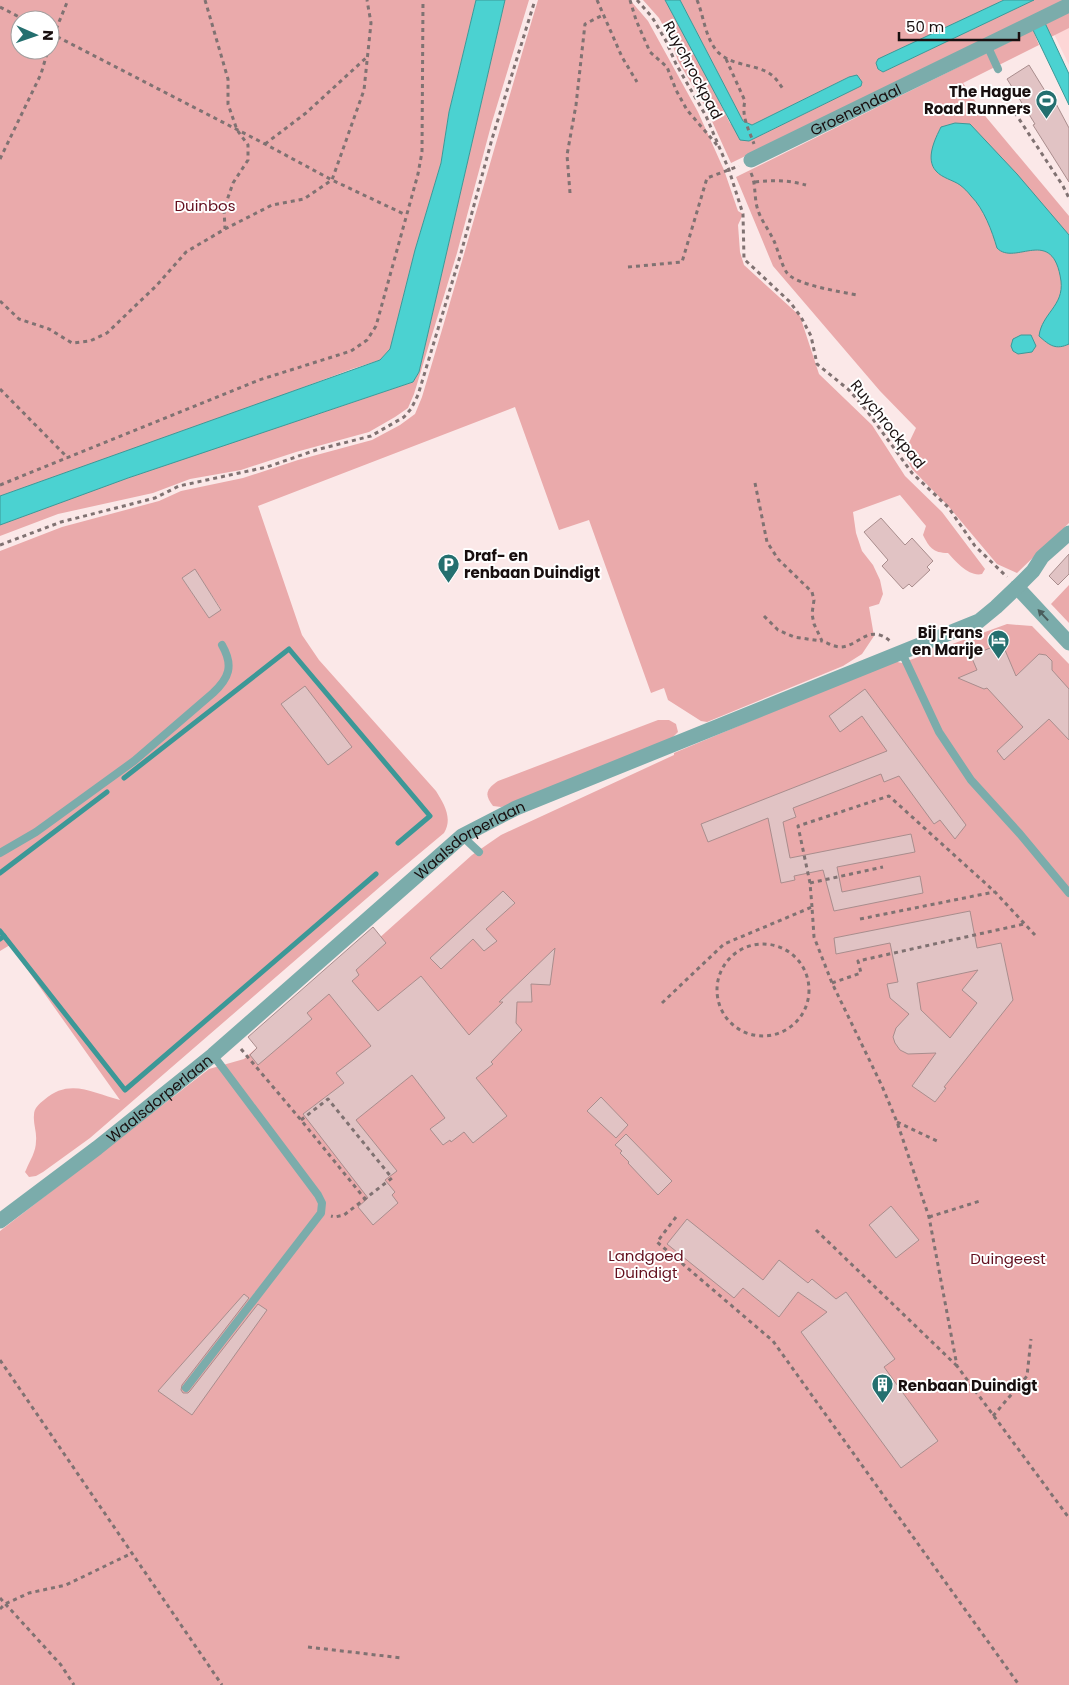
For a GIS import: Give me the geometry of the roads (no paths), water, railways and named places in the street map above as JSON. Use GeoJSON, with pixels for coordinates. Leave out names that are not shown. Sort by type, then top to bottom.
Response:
{"type":"FeatureCollection","features":[{"type":"Feature","properties":{"kind":"street","name":"Groenendaal"},"geometry":{"type":"LineString","coordinates":[[750,165],[1069,5]]}},
{"type":"Feature","properties":{"kind":"street"},"geometry":{"type":"LineString","coordinates":[[1069,533],[1042,557],[1033,571],[1017,587],[1069,643]]}},
{"type":"Feature","properties":{"kind":"street","name":"Waalsdorperlaan"},"geometry":{"type":"LineString","coordinates":[[0,1220],[96,1148],[213,1055],[462,836],[516,808],[979,621],[1017,587]]}},
{"type":"Feature","properties":{"kind":"lane"},"geometry":{"type":"LineString","coordinates":[[987,45],[998,69]]}},
{"type":"Feature","properties":{"kind":"lane"},"geometry":{"type":"LineString","coordinates":[[0,854],[36,832],[134,761],[213,694],[222,685],[230,663],[222,645]]}},
{"type":"Feature","properties":{"kind":"lane"},"geometry":{"type":"LineString","coordinates":[[900,654],[940,732],[971,780],[1020,834],[1069,893]]}},
{"type":"Feature","properties":{"kind":"lane"},"geometry":{"type":"LineString","coordinates":[[462,836],[479,852]]}},
{"type":"Feature","properties":{"kind":"lane"},"geometry":{"type":"LineString","coordinates":[[186,1388],[321,1213],[322,1203],[318,1195],[213,1055]]}},
{"type":"Feature","properties":{"kind":"water"},"geometry":{"type":"Polygon","coordinates":[[[476,0],[505,0],[419,372],[413,382],[128,478],[0,525],[0,496],[380,360],[390,349],[415,250],[441,163],[449,112],[476,0]]]}},
{"type":"Feature","properties":{"kind":"water"},"geometry":{"type":"Polygon","coordinates":[[[665,0],[680,0],[743,121],[752,125],[849,77],[857,75],[862,82],[861,86],[749,141],[740,140],[665,0]]]}},
{"type":"Feature","properties":{"kind":"water"},"geometry":{"type":"Polygon","coordinates":[[[1004,0],[1034,0],[883,72],[878,69],[876,63],[878,59],[1004,0]]]}},
{"type":"Feature","properties":{"kind":"water"},"geometry":{"type":"Polygon","coordinates":[[[1045,23],[1069,74],[1069,105],[1033,30],[1045,23]]]}},
{"type":"Feature","properties":{"kind":"water"},"geometry":{"type":"Polygon","coordinates":[[[955,123],[970,124],[1017,174],[1069,235],[1069,344],[1060,347],[1053,346],[1039,336],[1044,321],[1056,303],[1061,290],[1057,264],[1050,254],[1033,250],[1005,253],[997,248],[987,220],[976,201],[961,186],[941,175],[933,166],[931,161],[932,149],[941,127],[955,123]]]}},
{"type":"Feature","properties":{"kind":"water"},"geometry":{"type":"Polygon","coordinates":[[[1021,335],[1031,335],[1036,346],[1032,352],[1018,354],[1013,351],[1011,346],[1013,339],[1021,335]]]}},
{"type":"Feature","properties":{"kind":"waterway"},"geometry":{"type":"LineString","coordinates":[[124,778],[289,649],[430,816],[398,843]]}},
{"type":"Feature","properties":{"kind":"waterway"},"geometry":{"type":"LineString","coordinates":[[0,873],[107,792]]}},
{"type":"Feature","properties":{"kind":"waterway"},"geometry":{"type":"LineString","coordinates":[[4,936],[125,1090],[376,874]]}},
{"type":"Feature","properties":{"kind":"waterway"},"geometry":{"type":"LineString","coordinates":[[0,931],[4,936],[0,939]]}},
{"type":"Feature","properties":{"kind":"place","name":"The Hague Road Runners"},"geometry":{"type":"Point","coordinates":[1047,119]}},
{"type":"Feature","properties":{"kind":"place","name":"Draf- en renbaan Duindigt"},"geometry":{"type":"Point","coordinates":[448,583]}},
{"type":"Feature","properties":{"kind":"place","name":"Bij Frans en Marije"},"geometry":{"type":"Point","coordinates":[999,660]}},
{"type":"Feature","properties":{"kind":"place","name":"Renbaan Duindigt"},"geometry":{"type":"Point","coordinates":[882,1404]}},
{"type":"Feature","properties":{"kind":"park label","name":"Duinbos"},"geometry":{"type":"Point","coordinates":[205,205]}},
{"type":"Feature","properties":{"kind":"park label","name":"Duingeest"},"geometry":{"type":"Point","coordinates":[1008,1258]}},
{"type":"Feature","properties":{"kind":"park label","name":"Landgoed Duindigt"},"geometry":{"type":"Point","coordinates":[646,1264]}}]}
